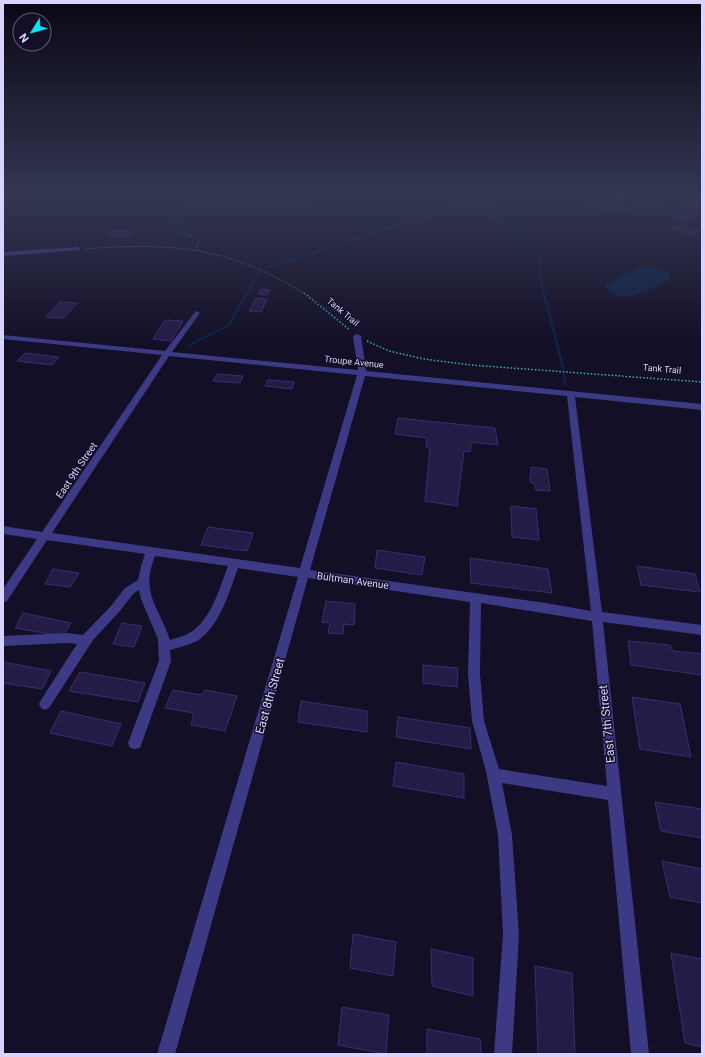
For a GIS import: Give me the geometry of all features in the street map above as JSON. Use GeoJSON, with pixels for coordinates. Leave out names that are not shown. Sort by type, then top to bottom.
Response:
{"type":"FeatureCollection","features":[{"type":"Feature","properties":{"kind":"street"},"geometry":{"type":"LineString","coordinates":[[3,254],[78,249]]}},
{"type":"Feature","properties":{"kind":"street","name":"East 9th Street"},"geometry":{"type":"LineString","coordinates":[[3,598],[167,354],[197,313]]}},
{"type":"Feature","properties":{"kind":"street","name":"East 8th Street"},"geometry":{"type":"LineString","coordinates":[[166,1054],[362,372],[357,336]]}},
{"type":"Feature","properties":{"kind":"street","name":"Troupe Avenue"},"geometry":{"type":"LineString","coordinates":[[3,337],[702,407]]}},
{"type":"Feature","properties":{"kind":"street","name":"East 7th Street"},"geometry":{"type":"LineString","coordinates":[[571,394],[597,617],[640,1054]]}},
{"type":"Feature","properties":{"kind":"street","name":"Bultman Avenue"},"geometry":{"type":"LineString","coordinates":[[3,530],[546,608],[597,617],[609,617],[702,630]]}},
{"type":"Feature","properties":{"kind":"street"},"geometry":{"type":"LineString","coordinates":[[135,744],[165,662],[164,639],[147,599],[143,582],[146,566],[152,551]]}},
{"type":"Feature","properties":{"kind":"street"},"geometry":{"type":"LineString","coordinates":[[164,647],[196,635],[209,620],[221,598],[234,563]]}},
{"type":"Feature","properties":{"kind":"street"},"geometry":{"type":"LineString","coordinates":[[45,704],[87,640],[129,591],[143,582]]}},
{"type":"Feature","properties":{"kind":"street"},"geometry":{"type":"LineString","coordinates":[[476,598],[474,674],[478,721],[494,775],[505,835],[511,935],[503,1054]]}},
{"type":"Feature","properties":{"kind":"street"},"geometry":{"type":"LineString","coordinates":[[3,641],[67,638],[87,640]]}},
{"type":"Feature","properties":{"kind":"street"},"geometry":{"type":"LineString","coordinates":[[494,775],[614,794]]}},
{"type":"Feature","properties":{"kind":"path"},"geometry":{"type":"LineString","coordinates":[[195,250],[197,245]]}},
{"type":"Feature","properties":{"kind":"path","name":"Tank Trail"},"geometry":{"type":"LineString","coordinates":[[78,249],[127,246],[160,246],[195,250],[240,261],[273,275],[311,298],[357,336],[389,351],[424,359],[471,365],[702,382]]}},
{"type":"Feature","properties":{"kind":"water"},"geometry":{"type":"Polygon","coordinates":[[[639,267],[656,267],[670,272],[670,279],[645,292],[636,295],[617,296],[610,292],[604,285],[639,267]]]}},
{"type":"Feature","properties":{"kind":"building"},"geometry":{"type":"Polygon","coordinates":[[[261,289],[270,290],[267,295],[258,294],[261,289]]]}},
{"type":"Feature","properties":{"kind":"building"},"geometry":{"type":"Polygon","coordinates":[[[256,298],[267,299],[261,312],[249,311],[256,298]]]}},
{"type":"Feature","properties":{"kind":"building"},"geometry":{"type":"Polygon","coordinates":[[[60,302],[77,303],[64,318],[46,317],[60,302]]]}},
{"type":"Feature","properties":{"kind":"building"},"geometry":{"type":"Polygon","coordinates":[[[165,320],[183,321],[171,341],[153,339],[165,320]]]}},
{"type":"Feature","properties":{"kind":"building"},"geometry":{"type":"Polygon","coordinates":[[[25,353],[59,357],[52,365],[17,361],[25,353]]]}},
{"type":"Feature","properties":{"kind":"building"},"geometry":{"type":"Polygon","coordinates":[[[217,374],[243,376],[240,383],[213,381],[217,374]]]}},
{"type":"Feature","properties":{"kind":"building"},"geometry":{"type":"Polygon","coordinates":[[[268,380],[294,382],[292,389],[265,386],[268,380]]]}},
{"type":"Feature","properties":{"kind":"building"},"geometry":{"type":"Polygon","coordinates":[[[398,418],[495,428],[498,445],[471,442],[470,452],[464,451],[457,506],[425,501],[430,448],[426,447],[427,438],[395,434],[398,418]]]}},
{"type":"Feature","properties":{"kind":"building"},"geometry":{"type":"Polygon","coordinates":[[[531,467],[547,469],[550,491],[536,490],[534,483],[530,482],[531,467]]]}},
{"type":"Feature","properties":{"kind":"building"},"geometry":{"type":"Polygon","coordinates":[[[511,506],[536,509],[539,540],[512,537],[511,506]]]}},
{"type":"Feature","properties":{"kind":"building"},"geometry":{"type":"Polygon","coordinates":[[[208,527],[253,533],[247,551],[201,545],[208,527]]]}},
{"type":"Feature","properties":{"kind":"building"},"geometry":{"type":"Polygon","coordinates":[[[377,550],[425,557],[422,575],[375,568],[377,550]]]}},
{"type":"Feature","properties":{"kind":"building"},"geometry":{"type":"Polygon","coordinates":[[[470,558],[548,569],[552,593],[471,583],[470,558]]]}},
{"type":"Feature","properties":{"kind":"building"},"geometry":{"type":"Polygon","coordinates":[[[637,566],[695,574],[700,592],[641,585],[637,566]]]}},
{"type":"Feature","properties":{"kind":"building"},"geometry":{"type":"Polygon","coordinates":[[[53,569],[79,573],[70,587],[45,584],[53,569]]]}},
{"type":"Feature","properties":{"kind":"building"},"geometry":{"type":"Polygon","coordinates":[[[326,601],[355,604],[354,625],[344,624],[343,634],[328,633],[330,623],[322,622],[326,601]]]}},
{"type":"Feature","properties":{"kind":"building"},"geometry":{"type":"Polygon","coordinates":[[[23,613],[71,623],[63,636],[15,628],[23,613]]]}},
{"type":"Feature","properties":{"kind":"building"},"geometry":{"type":"Polygon","coordinates":[[[122,623],[142,626],[134,647],[113,644],[122,623]]]}},
{"type":"Feature","properties":{"kind":"building"},"geometry":{"type":"Polygon","coordinates":[[[628,641],[670,645],[673,651],[702,654],[702,675],[631,665],[628,641]]]}},
{"type":"Feature","properties":{"kind":"building"},"geometry":{"type":"Polygon","coordinates":[[[3,662],[51,671],[42,689],[3,683],[3,662]]]}},
{"type":"Feature","properties":{"kind":"building"},"geometry":{"type":"Polygon","coordinates":[[[423,665],[458,668],[457,687],[423,683],[423,665]]]}},
{"type":"Feature","properties":{"kind":"building"},"geometry":{"type":"Polygon","coordinates":[[[80,672],[145,683],[138,702],[69,691],[80,672]]]}},
{"type":"Feature","properties":{"kind":"building"},"geometry":{"type":"Polygon","coordinates":[[[173,690],[202,695],[205,690],[237,696],[225,731],[191,725],[194,713],[165,708],[173,690]]]}},
{"type":"Feature","properties":{"kind":"building"},"geometry":{"type":"Polygon","coordinates":[[[632,697],[680,704],[691,757],[640,749],[632,697]]]}},
{"type":"Feature","properties":{"kind":"building"},"geometry":{"type":"Polygon","coordinates":[[[301,701],[367,711],[367,732],[298,722],[301,701]]]}},
{"type":"Feature","properties":{"kind":"building"},"geometry":{"type":"Polygon","coordinates":[[[61,711],[121,724],[112,746],[50,733],[61,711]]]}},
{"type":"Feature","properties":{"kind":"building"},"geometry":{"type":"Polygon","coordinates":[[[398,717],[470,728],[471,749],[396,737],[398,717]]]}},
{"type":"Feature","properties":{"kind":"building"},"geometry":{"type":"Polygon","coordinates":[[[396,762],[464,774],[464,798],[393,786],[396,762]]]}},
{"type":"Feature","properties":{"kind":"building"},"geometry":{"type":"Polygon","coordinates":[[[655,802],[702,809],[702,838],[661,831],[655,802]]]}},
{"type":"Feature","properties":{"kind":"building"},"geometry":{"type":"Polygon","coordinates":[[[662,861],[702,869],[702,903],[670,897],[662,861]]]}},
{"type":"Feature","properties":{"kind":"building"},"geometry":{"type":"Polygon","coordinates":[[[353,934],[396,942],[393,976],[350,968],[353,934]]]}},
{"type":"Feature","properties":{"kind":"building"},"geometry":{"type":"Polygon","coordinates":[[[431,949],[473,958],[473,996],[432,986],[431,949]]]}},
{"type":"Feature","properties":{"kind":"building"},"geometry":{"type":"Polygon","coordinates":[[[671,953],[702,959],[702,1047],[685,1043],[671,953]]]}},
{"type":"Feature","properties":{"kind":"building"},"geometry":{"type":"Polygon","coordinates":[[[535,966],[572,973],[575,1054],[538,1054],[535,966]]]}},
{"type":"Feature","properties":{"kind":"building"},"geometry":{"type":"Polygon","coordinates":[[[342,1007],[389,1015],[386,1054],[338,1045],[342,1007]]]}},
{"type":"Feature","properties":{"kind":"building"},"geometry":{"type":"Polygon","coordinates":[[[427,1029],[480,1039],[481,1054],[427,1054],[427,1029]]]}},
{"type":"Feature","properties":{"kind":"waterway"},"geometry":{"type":"LineString","coordinates":[[268,267],[336,245]]}},
{"type":"Feature","properties":{"kind":"waterway"},"geometry":{"type":"LineString","coordinates":[[527,245],[540,260],[541,282],[544,294]]}},
{"type":"Feature","properties":{"kind":"waterway"},"geometry":{"type":"LineString","coordinates":[[247,294],[258,275]]}},
{"type":"Feature","properties":{"kind":"waterway"},"geometry":{"type":"LineString","coordinates":[[188,346],[229,325],[247,293]]}},
{"type":"Feature","properties":{"kind":"waterway"},"geometry":{"type":"LineString","coordinates":[[544,293],[563,368]]}},
{"type":"Feature","properties":{"kind":"waterway"},"geometry":{"type":"LineString","coordinates":[[564,375],[565,385]]}}]}
